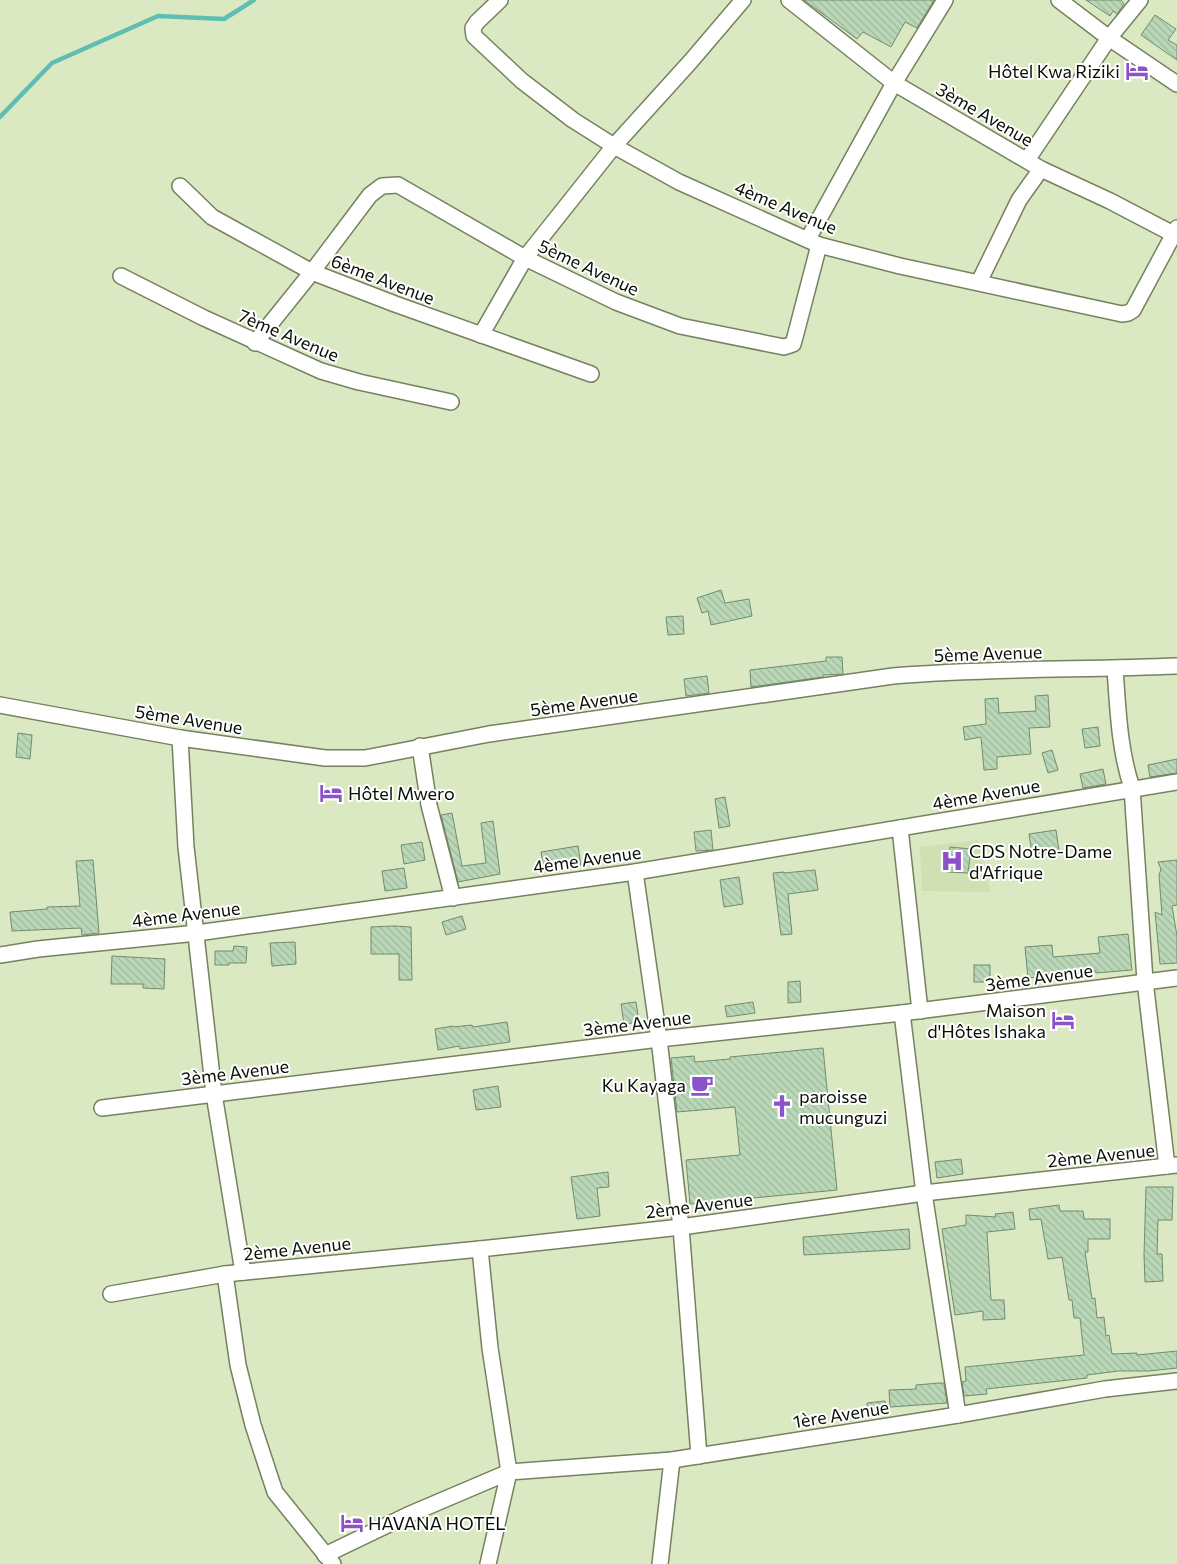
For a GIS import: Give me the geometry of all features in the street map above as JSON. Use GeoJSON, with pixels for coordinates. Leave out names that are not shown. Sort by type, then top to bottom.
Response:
{"type":"FeatureCollection","features":[{"type":"Feature","properties":{"kind":"street","name":"4ème Avenue"},"geometry":{"type":"LineString","coordinates":[[500,0],[477,22],[473,28],[474,36],[522,81],[573,120],[614,146],[680,182],[813,242],[900,266],[1122,314],[1133,310],[1176,232]]}},
{"type":"Feature","properties":{"kind":"street"},"geometry":{"type":"LineString","coordinates":[[481,335],[525,258],[614,146],[743,0]]}},
{"type":"Feature","properties":{"kind":"street","name":"3ème Avenue"},"geometry":{"type":"LineString","coordinates":[[789,0],[894,83],[1041,169],[1176,232]]}},
{"type":"Feature","properties":{"kind":"street"},"geometry":{"type":"LineString","coordinates":[[813,242],[894,83],[945,0]]}},
{"type":"Feature","properties":{"kind":"street"},"geometry":{"type":"LineString","coordinates":[[1059,0],[1109,38],[1177,84]]}},
{"type":"Feature","properties":{"kind":"street"},"geometry":{"type":"LineString","coordinates":[[1027,160],[1109,38],[1140,0]]}},
{"type":"Feature","properties":{"kind":"street"},"geometry":{"type":"LineString","coordinates":[[979,282],[1018,200],[1041,169]]}},
{"type":"Feature","properties":{"kind":"street","name":"5ème Avenue"},"geometry":{"type":"LineString","coordinates":[[312,272],[370,195],[382,186],[398,185],[525,258],[616,302],[680,326],[784,347],[793,344],[813,242]]}},
{"type":"Feature","properties":{"kind":"street","name":"6ème Avenue"},"geometry":{"type":"LineString","coordinates":[[180,186],[212,217],[312,272],[395,304],[591,374]]}},
{"type":"Feature","properties":{"kind":"street"},"geometry":{"type":"LineString","coordinates":[[255,343],[312,272]]}},
{"type":"Feature","properties":{"kind":"street","name":"7ème Avenue"},"geometry":{"type":"LineString","coordinates":[[122,276],[255,343],[321,371],[358,382],[451,402]]}},
{"type":"Feature","properties":{"kind":"street","name":"5ème Avenue"},"geometry":{"type":"LineString","coordinates":[[0,704],[180,738],[325,758],[365,758],[489,734],[894,676],[951,671],[1115,669],[1177,666]]}},
{"type":"Feature","properties":{"kind":"street"},"geometry":{"type":"LineString","coordinates":[[1115,669],[1120,735],[1125,767],[1132,788],[1145,982],[1172,1166]]}},
{"type":"Feature","properties":{"kind":"street"},"geometry":{"type":"LineString","coordinates":[[180,738],[186,847],[214,1094],[243,1272]]}},
{"type":"Feature","properties":{"kind":"street"},"geometry":{"type":"LineString","coordinates":[[420,746],[429,805],[452,898]]}},
{"type":"Feature","properties":{"kind":"street","name":"4ème Avenue"},"geometry":{"type":"LineString","coordinates":[[0,955],[38,949],[197,933],[635,872],[1177,782]]}},
{"type":"Feature","properties":{"kind":"street"},"geometry":{"type":"LineString","coordinates":[[900,828],[920,1011]]}},
{"type":"Feature","properties":{"kind":"street"},"geometry":{"type":"LineString","coordinates":[[635,872],[659,1039],[681,1227],[698,1456]]}},
{"type":"Feature","properties":{"kind":"street","name":"3ème Avenue"},"geometry":{"type":"LineString","coordinates":[[102,1108],[659,1039],[902,1014],[1177,978]]}},
{"type":"Feature","properties":{"kind":"street"},"geometry":{"type":"LineString","coordinates":[[902,1014],[924,1193],[958,1415]]}},
{"type":"Feature","properties":{"kind":"street","name":"2ème Avenue"},"geometry":{"type":"LineString","coordinates":[[111,1294],[225,1274],[681,1227],[924,1193],[1172,1166]]}},
{"type":"Feature","properties":{"kind":"street"},"geometry":{"type":"LineString","coordinates":[[480,1249],[490,1348],[508,1472],[488,1564]]}},
{"type":"Feature","properties":{"kind":"street"},"geometry":{"type":"LineString","coordinates":[[225,1274],[238,1365],[252,1425],[275,1492],[329,1559]]}},
{"type":"Feature","properties":{"kind":"street","name":"1ère Avenue"},"geometry":{"type":"LineString","coordinates":[[329,1559],[408,1515],[508,1472],[672,1460],[958,1415],[1105,1389],[1177,1381]]}},
{"type":"Feature","properties":{"kind":"street"},"geometry":{"type":"LineString","coordinates":[[660,1564],[672,1460]]}},
{"type":"Feature","properties":{"kind":"shaded area","name":"CDS Notre-Dame d'Afrique"},"geometry":{"type":"Polygon","coordinates":[[[978,840],[991,892],[921,891],[922,875],[919,847],[978,840]]]}},
{"type":"Feature","properties":{"kind":"building"},"geometry":{"type":"Polygon","coordinates":[[[804,0],[934,0],[917,28],[905,22],[891,47],[863,32],[857,39],[804,0]]]}},
{"type":"Feature","properties":{"kind":"building"},"geometry":{"type":"Polygon","coordinates":[[[1086,0],[1121,0],[1124,4],[1117,14],[1113,11],[1110,16],[1086,0]]]}},
{"type":"Feature","properties":{"kind":"building"},"geometry":{"type":"Polygon","coordinates":[[[1155,15],[1176,29],[1168,40],[1177,45],[1177,60],[1141,35],[1155,15]]]}},
{"type":"Feature","properties":{"kind":"building"},"geometry":{"type":"Polygon","coordinates":[[[721,590],[725,603],[749,599],[752,616],[711,625],[708,611],[702,613],[697,598],[721,590]]]}},
{"type":"Feature","properties":{"kind":"building"},"geometry":{"type":"Polygon","coordinates":[[[683,616],[684,634],[668,635],[666,617],[683,616]]]}},
{"type":"Feature","properties":{"kind":"building"},"geometry":{"type":"Polygon","coordinates":[[[826,657],[842,657],[843,674],[823,675],[823,677],[751,687],[750,670],[826,661],[826,657]]]}},
{"type":"Feature","properties":{"kind":"building"},"geometry":{"type":"Polygon","coordinates":[[[707,676],[709,693],[686,696],[684,679],[707,676]]]}},
{"type":"Feature","properties":{"kind":"building"},"geometry":{"type":"Polygon","coordinates":[[[1048,695],[1050,727],[1029,728],[1031,754],[997,757],[997,769],[984,770],[981,737],[965,740],[963,727],[986,724],[985,699],[998,698],[999,713],[1036,711],[1035,696],[1048,695]]]}},
{"type":"Feature","properties":{"kind":"building"},"geometry":{"type":"Polygon","coordinates":[[[1098,727],[1100,746],[1085,748],[1082,729],[1098,727]]]}},
{"type":"Feature","properties":{"kind":"building"},"geometry":{"type":"Polygon","coordinates":[[[18,733],[32,735],[30,759],[16,757],[18,733]]]}},
{"type":"Feature","properties":{"kind":"building"},"geometry":{"type":"Polygon","coordinates":[[[1052,750],[1058,770],[1048,773],[1042,753],[1052,750]]]}},
{"type":"Feature","properties":{"kind":"building"},"geometry":{"type":"Polygon","coordinates":[[[1177,759],[1177,773],[1150,777],[1148,765],[1177,759]]]}},
{"type":"Feature","properties":{"kind":"building"},"geometry":{"type":"Polygon","coordinates":[[[1103,769],[1106,784],[1083,788],[1080,774],[1103,769]]]}},
{"type":"Feature","properties":{"kind":"building"},"geometry":{"type":"Polygon","coordinates":[[[725,797],[730,826],[719,828],[715,799],[725,797]]]}},
{"type":"Feature","properties":{"kind":"building"},"geometry":{"type":"Polygon","coordinates":[[[452,813],[462,866],[486,863],[481,823],[493,821],[500,874],[458,882],[441,815],[452,813]]]}},
{"type":"Feature","properties":{"kind":"building"},"geometry":{"type":"Polygon","coordinates":[[[711,830],[713,850],[696,851],[694,832],[711,830]]]}},
{"type":"Feature","properties":{"kind":"building"},"geometry":{"type":"Polygon","coordinates":[[[1056,830],[1059,851],[1032,855],[1029,834],[1056,830]]]}},
{"type":"Feature","properties":{"kind":"building"},"geometry":{"type":"Polygon","coordinates":[[[422,842],[425,860],[404,864],[401,845],[422,842]]]}},
{"type":"Feature","properties":{"kind":"building"},"geometry":{"type":"Polygon","coordinates":[[[578,846],[581,865],[544,870],[541,852],[578,846]]]}},
{"type":"Feature","properties":{"kind":"building"},"geometry":{"type":"Polygon","coordinates":[[[950,847],[971,849],[968,873],[948,872],[950,847]]]}},
{"type":"Feature","properties":{"kind":"building"},"geometry":{"type":"Polygon","coordinates":[[[93,860],[99,933],[82,935],[81,928],[12,931],[10,912],[47,909],[47,907],[80,906],[76,861],[93,860]]]}},
{"type":"Feature","properties":{"kind":"building"},"geometry":{"type":"Polygon","coordinates":[[[1177,860],[1177,905],[1172,906],[1177,936],[1177,963],[1160,964],[1155,912],[1162,915],[1159,875],[1161,869],[1158,862],[1177,860]]]}},
{"type":"Feature","properties":{"kind":"building"},"geometry":{"type":"Polygon","coordinates":[[[404,868],[407,888],[385,891],[382,871],[404,868]]]}},
{"type":"Feature","properties":{"kind":"building"},"geometry":{"type":"Polygon","coordinates":[[[815,870],[818,890],[788,894],[792,934],[781,935],[773,873],[815,870]]]}},
{"type":"Feature","properties":{"kind":"building"},"geometry":{"type":"Polygon","coordinates":[[[739,877],[743,904],[724,907],[720,880],[739,877]]]}},
{"type":"Feature","properties":{"kind":"building"},"geometry":{"type":"Polygon","coordinates":[[[462,916],[466,929],[446,935],[442,922],[462,916]]]}},
{"type":"Feature","properties":{"kind":"building"},"geometry":{"type":"Polygon","coordinates":[[[371,927],[411,927],[412,980],[399,980],[399,954],[371,954],[371,927]]]}},
{"type":"Feature","properties":{"kind":"building"},"geometry":{"type":"Polygon","coordinates":[[[1128,934],[1132,970],[1096,973],[1096,971],[1028,978],[1025,947],[1052,945],[1053,957],[1100,953],[1098,937],[1128,934]]]}},
{"type":"Feature","properties":{"kind":"building"},"geometry":{"type":"Polygon","coordinates":[[[295,942],[296,964],[272,966],[270,943],[295,942]]]}},
{"type":"Feature","properties":{"kind":"building"},"geometry":{"type":"Polygon","coordinates":[[[234,946],[247,947],[246,963],[215,965],[215,951],[233,951],[234,946]]]}},
{"type":"Feature","properties":{"kind":"building"},"geometry":{"type":"Polygon","coordinates":[[[112,956],[165,959],[164,989],[143,988],[143,984],[111,984],[112,956]]]}},
{"type":"Feature","properties":{"kind":"building"},"geometry":{"type":"Polygon","coordinates":[[[974,965],[990,965],[990,982],[974,982],[974,965]]]}},
{"type":"Feature","properties":{"kind":"building"},"geometry":{"type":"Polygon","coordinates":[[[800,981],[801,1002],[788,1003],[788,982],[800,981]]]}},
{"type":"Feature","properties":{"kind":"building"},"geometry":{"type":"Polygon","coordinates":[[[636,1002],[639,1022],[624,1024],[621,1004],[636,1002]]]}},
{"type":"Feature","properties":{"kind":"building"},"geometry":{"type":"Polygon","coordinates":[[[753,1002],[755,1013],[727,1017],[725,1006],[753,1002]]]}},
{"type":"Feature","properties":{"kind":"building"},"geometry":{"type":"Polygon","coordinates":[[[507,1022],[510,1042],[460,1049],[459,1046],[438,1050],[435,1029],[472,1025],[473,1027],[507,1022]]]}},
{"type":"Feature","properties":{"kind":"building","name":"paroisse mucunguzi"},"geometry":{"type":"Polygon","coordinates":[[[823,1048],[837,1190],[690,1204],[686,1160],[740,1155],[735,1107],[677,1112],[671,1058],[694,1056],[695,1062],[823,1048]]]}},
{"type":"Feature","properties":{"kind":"building"},"geometry":{"type":"Polygon","coordinates":[[[498,1086],[501,1107],[476,1110],[473,1090],[498,1086]]]}},
{"type":"Feature","properties":{"kind":"building"},"geometry":{"type":"Polygon","coordinates":[[[961,1159],[963,1174],[937,1178],[935,1162],[961,1159]]]}},
{"type":"Feature","properties":{"kind":"building"},"geometry":{"type":"Polygon","coordinates":[[[608,1172],[609,1187],[597,1188],[600,1216],[577,1219],[571,1177],[608,1172]]]}},
{"type":"Feature","properties":{"kind":"building"},"geometry":{"type":"Polygon","coordinates":[[[1146,1187],[1173,1187],[1172,1220],[1158,1220],[1157,1254],[1162,1254],[1163,1281],[1145,1282],[1146,1187]]]}},
{"type":"Feature","properties":{"kind":"building"},"geometry":{"type":"Polygon","coordinates":[[[1059,1205],[1060,1211],[1083,1211],[1084,1219],[1110,1219],[1110,1239],[1088,1239],[1088,1252],[1085,1252],[1092,1299],[1095,1298],[1097,1318],[1104,1317],[1106,1336],[1109,1335],[1112,1354],[1137,1353],[1137,1355],[1177,1351],[1177,1368],[1149,1371],[1118,1371],[1087,1375],[1087,1378],[986,1389],[987,1394],[964,1396],[962,1382],[966,1381],[965,1367],[1084,1355],[1080,1318],[1074,1318],[1072,1300],[1069,1300],[1062,1257],[1048,1259],[1041,1219],[1030,1220],[1029,1209],[1059,1205]]]}},
{"type":"Feature","properties":{"kind":"building"},"geometry":{"type":"Polygon","coordinates":[[[1013,1212],[1015,1229],[987,1232],[991,1300],[1004,1300],[1005,1319],[983,1320],[983,1311],[955,1315],[942,1229],[966,1225],[966,1215],[996,1217],[995,1214],[1013,1212]]]}},
{"type":"Feature","properties":{"kind":"building"},"geometry":{"type":"Polygon","coordinates":[[[909,1229],[910,1249],[804,1255],[803,1237],[909,1229]]]}},
{"type":"Feature","properties":{"kind":"building"},"geometry":{"type":"Polygon","coordinates":[[[944,1383],[947,1403],[890,1407],[889,1390],[916,1389],[916,1385],[944,1383]]]}},
{"type":"Feature","properties":{"kind":"building"},"geometry":{"type":"Polygon","coordinates":[[[885,1401],[886,1413],[868,1414],[867,1403],[885,1401]]]}},
{"type":"Feature","properties":{"kind":"waterway"},"geometry":{"type":"LineString","coordinates":[[0,117],[52,63],[158,16],[224,19],[254,0]]}},
{"type":"Feature","properties":{"kind":"place","name":"Hôtel Kwa Riziki"},"geometry":{"type":"Point","coordinates":[1137,71]}},
{"type":"Feature","properties":{"kind":"place","name":"Hôtel Mwero"},"geometry":{"type":"Point","coordinates":[331,793]}},
{"type":"Feature","properties":{"kind":"place","name":"CDS Notre-Dame d'Afrique"},"geometry":{"type":"Point","coordinates":[952,861]}},
{"type":"Feature","properties":{"kind":"place","name":"Maison d'Hôtes Ishaka"},"geometry":{"type":"Point","coordinates":[1063,1020]}},
{"type":"Feature","properties":{"kind":"place","name":"Ku Kayaga"},"geometry":{"type":"Point","coordinates":[702,1085]}},
{"type":"Feature","properties":{"kind":"place","name":"paroisse mucunguzi"},"geometry":{"type":"Point","coordinates":[782,1106]}},
{"type":"Feature","properties":{"kind":"place","name":"HAVANA HOTEL"},"geometry":{"type":"Point","coordinates":[352,1523]}}]}
